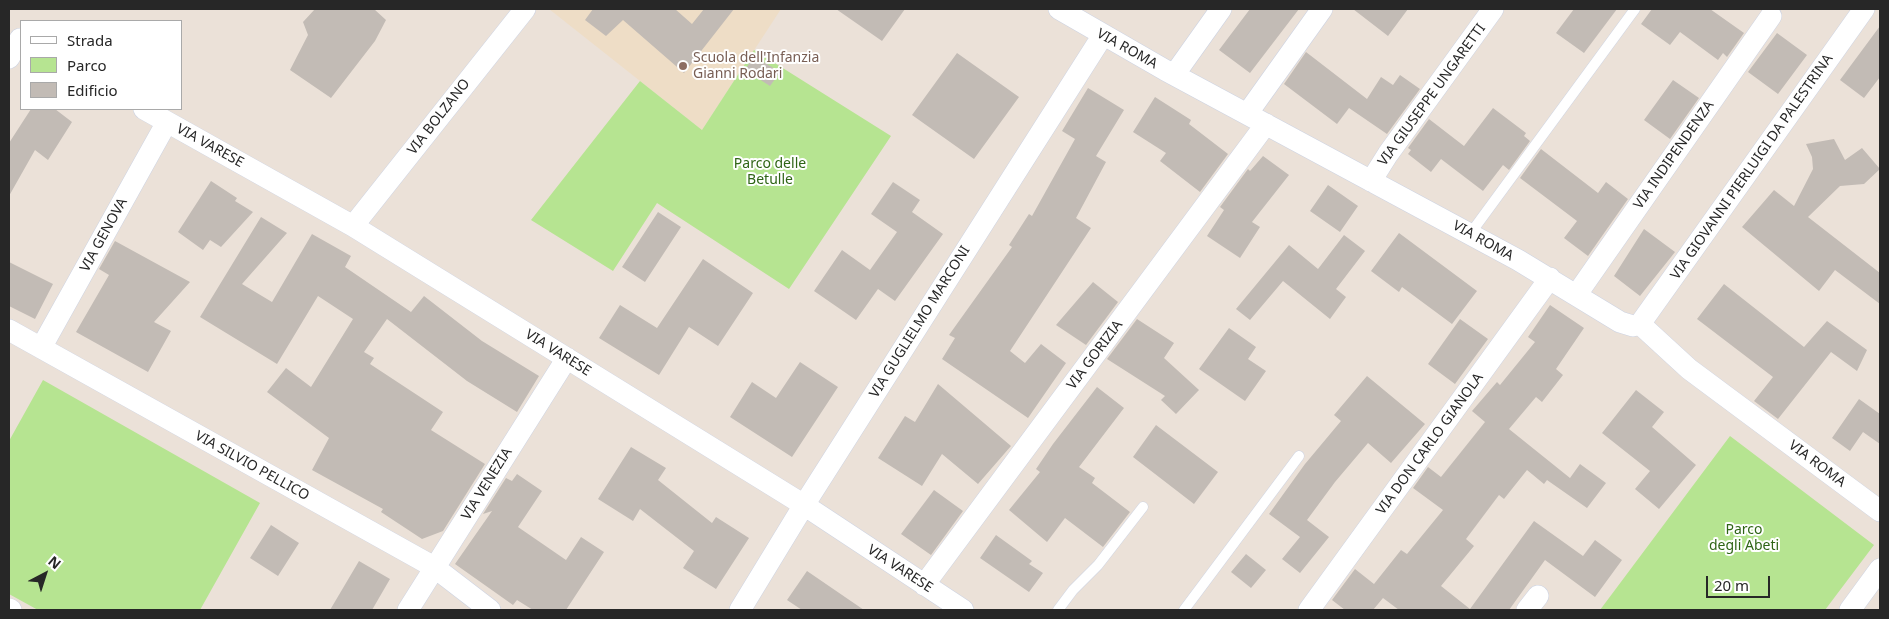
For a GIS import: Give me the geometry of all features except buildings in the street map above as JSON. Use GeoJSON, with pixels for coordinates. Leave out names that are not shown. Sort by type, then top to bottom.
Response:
{"type":"FeatureCollection","features":[{"type":"Feature","properties":{"kind":"street","name":"VIA BOLZANO"},"geometry":{"type":"LineString","coordinates":[[352,226],[525,9]]}},
{"type":"Feature","properties":{"kind":"street"},"geometry":{"type":"LineString","coordinates":[[1174,75],[1221,9]]}},
{"type":"Feature","properties":{"kind":"street"},"geometry":{"type":"LineString","coordinates":[[1247,114],[1322,9]]}},
{"type":"Feature","properties":{"kind":"street","name":"VIA GIUSEPPE UNGARETTI"},"geometry":{"type":"LineString","coordinates":[[1371,181],[1388,154],[1494,9]]}},
{"type":"Feature","properties":{"kind":"street","name":"VIA GIOVANNI PIERLUIGI DA PALESTRINA"},"geometry":{"type":"LineString","coordinates":[[1640,324],[1864,9]]}},
{"type":"Feature","properties":{"kind":"street","name":"VIA ROMA"},"geometry":{"type":"LineString","coordinates":[[1069,11],[1103,35],[1550,278],[1620,322],[1633,326],[1640,324],[1689,369],[1880,511]]}},
{"type":"Feature","properties":{"kind":"street","name":"VIA INDIPENDENZA"},"geometry":{"type":"LineString","coordinates":[[1577,294],[1771,16]]}},
{"type":"Feature","properties":{"kind":"street","name":"VIA GUGLIELMO MARCONI"},"geometry":{"type":"LineString","coordinates":[[740,610],[804,505],[1103,35]]}},
{"type":"Feature","properties":{"kind":"street"},"geometry":{"type":"LineString","coordinates":[[9,58],[16,37]]}},
{"type":"Feature","properties":{"kind":"street","name":"VIA VARESE"},"geometry":{"type":"LineString","coordinates":[[146,110],[352,226],[804,505],[964,610]]}},
{"type":"Feature","properties":{"kind":"street","name":"VIA GENOVA"},"geometry":{"type":"LineString","coordinates":[[42,348],[167,122]]}},
{"type":"Feature","properties":{"kind":"street","name":"VIA GORIZIA"},"geometry":{"type":"LineString","coordinates":[[924,585],[1266,124]]}},
{"type":"Feature","properties":{"kind":"street","name":"VIA DON CARLO GIANOLA"},"geometry":{"type":"LineString","coordinates":[[1309,610],[1550,278]]}},
{"type":"Feature","properties":{"kind":"street","name":"VIA SILVIO PELLICO"},"geometry":{"type":"LineString","coordinates":[[9,330],[434,567],[490,610]]}},
{"type":"Feature","properties":{"kind":"street","name":"VIA VENEZIA"},"geometry":{"type":"LineString","coordinates":[[408,610],[566,358]]}},
{"type":"Feature","properties":{"kind":"street"},"geometry":{"type":"LineString","coordinates":[[1850,610],[1880,569]]}},
{"type":"Feature","properties":{"kind":"lane"},"geometry":{"type":"LineString","coordinates":[[1470,234],[1635,9]]}},
{"type":"Feature","properties":{"kind":"lane"},"geometry":{"type":"LineString","coordinates":[[1184,610],[1299,456]]}},
{"type":"Feature","properties":{"kind":"lane"},"geometry":{"type":"LineString","coordinates":[[1058,610],[1073,590],[1098,565],[1143,507]]}},
{"type":"Feature","properties":{"kind":"shaded area","name":"Scuola dell'Infanzia Gianni Rodari"},"geometry":{"type":"Polygon","coordinates":[[[549,9],[781,9],[702,130],[549,9]]]}},
{"type":"Feature","properties":{"kind":"green space","name":"Parco delle Betulle"},"geometry":{"type":"Polygon","coordinates":[[[754,50],[891,136],[789,289],[657,203],[613,271],[531,220],[640,81],[702,130],[754,50]]]}},
{"type":"Feature","properties":{"kind":"green space"},"geometry":{"type":"Polygon","coordinates":[[[43,380],[260,503],[200,610],[38,610],[9,594],[9,441],[43,380]]]}},
{"type":"Feature","properties":{"kind":"green space","name":"Parco degli Abeti"},"geometry":{"type":"Polygon","coordinates":[[[1730,436],[1874,545],[1825,610],[1600,610],[1730,436]]]}},
{"type":"Feature","properties":{"kind":"place","name":"Scuola dell'Infanzia Gianni Rodari"},"geometry":{"type":"Point","coordinates":[683,66]}}]}
